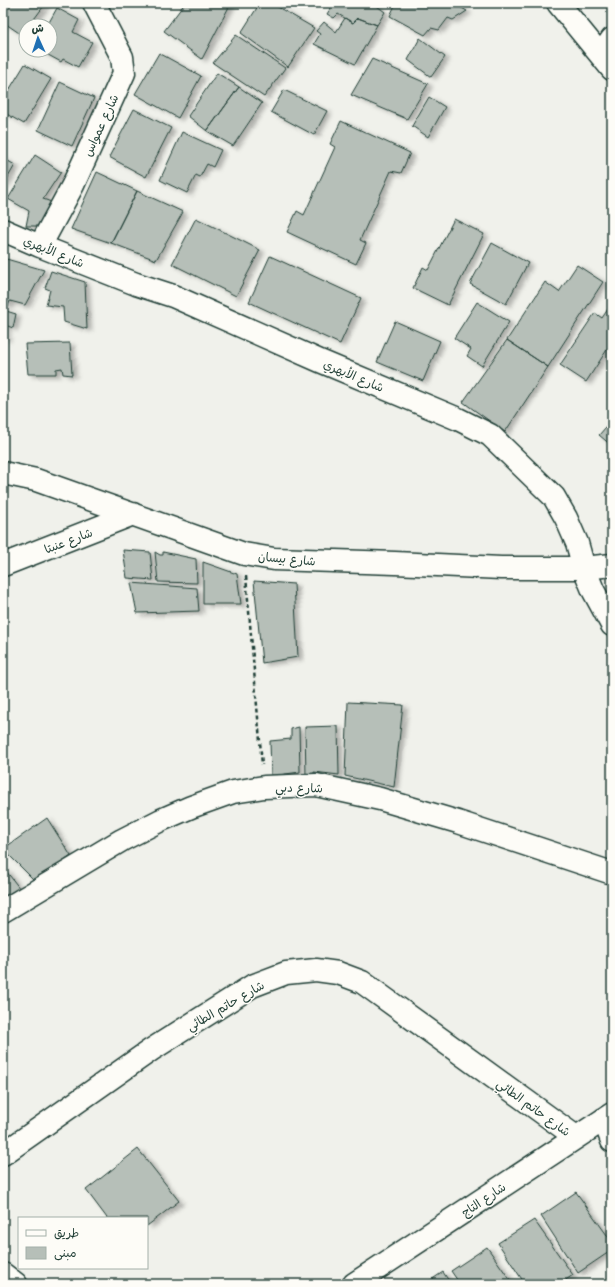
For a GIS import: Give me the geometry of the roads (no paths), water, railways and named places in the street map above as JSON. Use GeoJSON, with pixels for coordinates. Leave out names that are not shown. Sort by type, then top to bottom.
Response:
{"type":"FeatureCollection","features":[{"type":"Feature","properties":{"kind":"street","name":"شارع عمواس"},"geometry":{"type":"LineString","coordinates":[[40,246],[73,184],[124,73],[122,57],[94,3]]}},
{"type":"Feature","properties":{"kind":"street"},"geometry":{"type":"LineString","coordinates":[[558,3],[608,54]]}},
{"type":"Feature","properties":{"kind":"street","name":"شارع الأبهري"},"geometry":{"type":"LineString","coordinates":[[3,230],[136,284],[173,296],[320,361],[458,419],[490,436],[554,497],[566,518],[577,543],[584,568],[593,590],[612,626]]}},
{"type":"Feature","properties":{"kind":"street","name":"شارع بيسان"},"geometry":{"type":"LineString","coordinates":[[3,473],[36,480],[244,554],[274,559],[501,568],[584,568],[612,565]]}},
{"type":"Feature","properties":{"kind":"street","name":"شارع عنبتا"},"geometry":{"type":"LineString","coordinates":[[3,565],[132,514]]}},
{"type":"Feature","properties":{"kind":"street","name":"شارع دبي"},"geometry":{"type":"LineString","coordinates":[[3,911],[122,840],[161,820],[191,807],[233,792],[264,787],[316,785],[380,799],[458,822],[612,873]]}},
{"type":"Feature","properties":{"kind":"street","name":"شارع حاتم الطائي"},"geometry":{"type":"LineString","coordinates":[[3,1154],[151,1050],[252,986],[286,973],[316,970],[338,973],[362,982],[576,1137]]}},
{"type":"Feature","properties":{"kind":"street"},"geometry":{"type":"LineString","coordinates":[[608,1116],[612,1141]]}},
{"type":"Feature","properties":{"kind":"street","name":"شارع التاج"},"geometry":{"type":"LineString","coordinates":[[354,1284],[608,1116]]}},
{"type":"Feature","properties":{"kind":"street"},"geometry":{"type":"LineString","coordinates":[[3,1274],[16,1284]]}}]}
